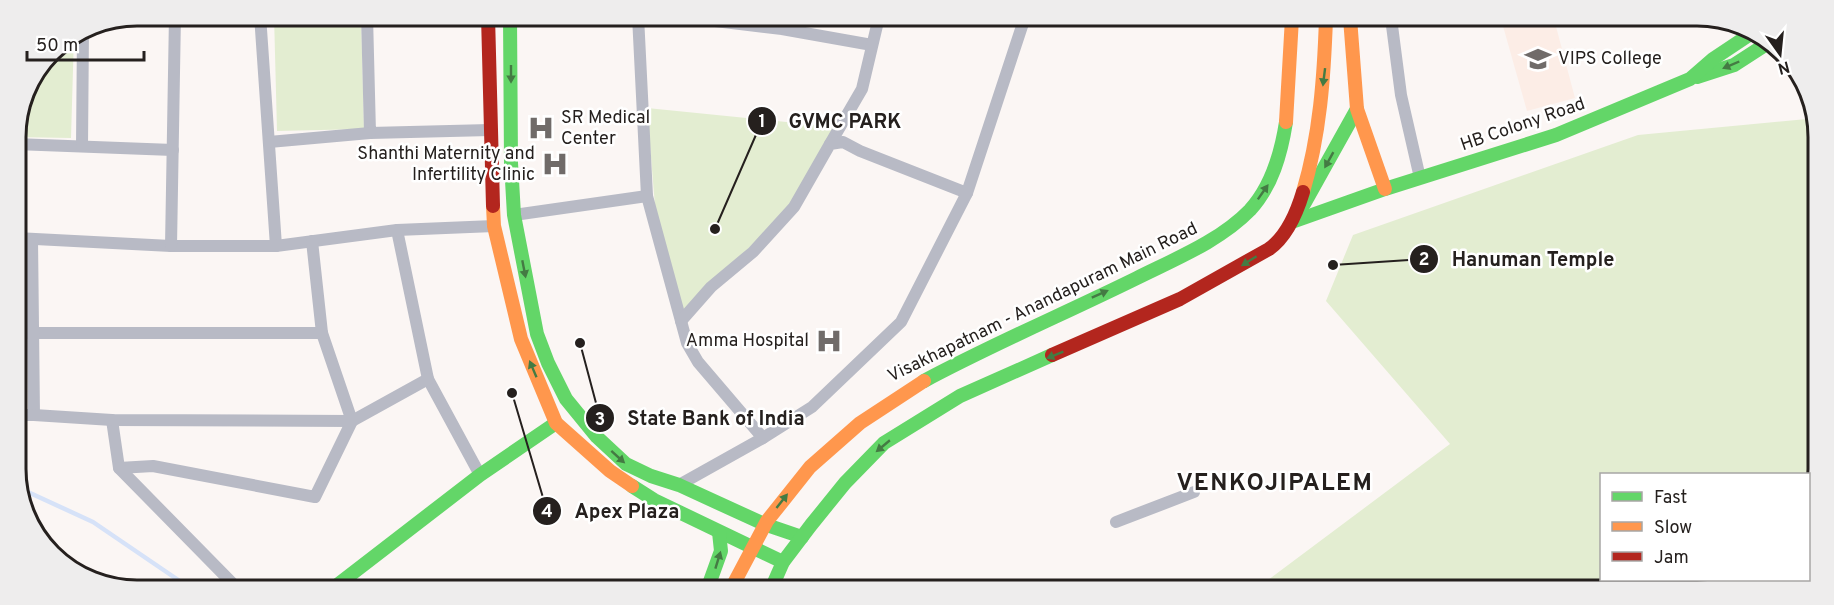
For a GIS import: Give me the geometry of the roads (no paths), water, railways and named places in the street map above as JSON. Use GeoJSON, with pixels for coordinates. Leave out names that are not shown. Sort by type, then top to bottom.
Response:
{"type":"FeatureCollection","features":[{"type":"Feature","properties":{"kind":"street"},"geometry":{"type":"LineString","coordinates":[[171,246],[175,26]]}},
{"type":"Feature","properties":{"kind":"street"},"geometry":{"type":"LineString","coordinates":[[261,26],[276,246]]}},
{"type":"Feature","properties":{"kind":"street"},"geometry":{"type":"LineString","coordinates":[[367,26],[370,133]]}},
{"type":"Feature","properties":{"kind":"street"},"geometry":{"type":"LineString","coordinates":[[488,26],[494,226],[521,339],[556,423],[610,471],[654,500],[783,562]]}},
{"type":"Feature","properties":{"kind":"street"},"geometry":{"type":"LineString","coordinates":[[510,26],[511,163],[514,215],[537,334],[566,399],[597,437],[626,464],[651,476],[679,485],[764,524],[802,537]]}},
{"type":"Feature","properties":{"kind":"street"},"geometry":{"type":"LineString","coordinates":[[638,26],[647,196],[687,343],[698,362],[763,438]]}},
{"type":"Feature","properties":{"kind":"street"},"geometry":{"type":"LineString","coordinates":[[757,26],[872,45]]}},
{"type":"Feature","properties":{"kind":"street"},"geometry":{"type":"LineString","coordinates":[[681,321],[711,287],[753,252],[794,207],[862,89],[877,26]]}},
{"type":"Feature","properties":{"kind":"street"},"geometry":{"type":"LineString","coordinates":[[679,485],[763,438],[812,407],[902,322],[967,193],[1022,26]]}},
{"type":"Feature","properties":{"kind":"street","name":"Visakhapatnam - Anandapuram Main Road"},"geometry":{"type":"LineString","coordinates":[[736,580],[764,524],[804,473],[838,439],[891,399],[949,366],[1022,330],[1144,275],[1219,236],[1248,214],[1269,184],[1284,143],[1291,26]]}},
{"type":"Feature","properties":{"kind":"street"},"geometry":{"type":"LineString","coordinates":[[1292,222],[1311,166],[1325,71],[1326,26]]}},
{"type":"Feature","properties":{"kind":"street"},"geometry":{"type":"LineString","coordinates":[[1351,26],[1357,108],[1384,189]]}},
{"type":"Feature","properties":{"kind":"street"},"geometry":{"type":"LineString","coordinates":[[1394,26],[1401,95],[1420,178]]}},
{"type":"Feature","properties":{"kind":"street","name":"HB Colony Road"},"geometry":{"type":"LineString","coordinates":[[1292,222],[1384,189],[1556,135],[1690,79],[1713,59],[1746,37]]}},
{"type":"Feature","properties":{"kind":"street"},"geometry":{"type":"LineString","coordinates":[[82,146],[83,39]]}},
{"type":"Feature","properties":{"kind":"street"},"geometry":{"type":"LineString","coordinates":[[1690,79],[1734,65],[1763,47]]}},
{"type":"Feature","properties":{"kind":"street"},"geometry":{"type":"LineString","coordinates":[[775,580],[783,562],[802,537],[845,483],[884,443],[960,396],[1084,343],[1200,289],[1275,244],[1315,186],[1357,108]]}},
{"type":"Feature","properties":{"kind":"street"},"geometry":{"type":"LineString","coordinates":[[269,142],[370,133],[490,130]]}},
{"type":"Feature","properties":{"kind":"street"},"geometry":{"type":"LineString","coordinates":[[830,144],[843,142],[967,193]]}},
{"type":"Feature","properties":{"kind":"street"},"geometry":{"type":"LineString","coordinates":[[26,144],[173,150]]}},
{"type":"Feature","properties":{"kind":"street"},"geometry":{"type":"LineString","coordinates":[[514,215],[647,196]]}},
{"type":"Feature","properties":{"kind":"street"},"geometry":{"type":"LineString","coordinates":[[26,238],[171,246],[276,246],[397,230],[494,226]]}},
{"type":"Feature","properties":{"kind":"street"},"geometry":{"type":"LineString","coordinates":[[397,230],[428,379],[480,475]]}},
{"type":"Feature","properties":{"kind":"street"},"geometry":{"type":"LineString","coordinates":[[32,238],[34,415]]}},
{"type":"Feature","properties":{"kind":"street"},"geometry":{"type":"LineString","coordinates":[[119,468],[153,466],[315,497],[352,421],[322,333],[312,241]]}},
{"type":"Feature","properties":{"kind":"street"},"geometry":{"type":"LineString","coordinates":[[26,333],[322,333]]}},
{"type":"Feature","properties":{"kind":"street"},"geometry":{"type":"LineString","coordinates":[[26,415],[112,420],[352,421],[428,379]]}},
{"type":"Feature","properties":{"kind":"street"},"geometry":{"type":"LineString","coordinates":[[112,420],[119,468],[229,580]]}},
{"type":"Feature","properties":{"kind":"street"},"geometry":{"type":"LineString","coordinates":[[344,580],[480,475],[556,423]]}},
{"type":"Feature","properties":{"kind":"street"},"geometry":{"type":"LineString","coordinates":[[1116,522],[1194,492]]}},
{"type":"Feature","properties":{"kind":"street"},"geometry":{"type":"LineString","coordinates":[[711,580],[721,551],[719,532]]}},
{"type":"Feature","properties":{"kind":"waterway"},"geometry":{"type":"LineString","coordinates":[[28,492],[93,522],[178,580]]}},
{"type":"Feature","properties":{"kind":"place","name":"VIPS College"},"geometry":{"type":"Point","coordinates":[1538,59]}},
{"type":"Feature","properties":{"kind":"place","name":"SR Medical Center"},"geometry":{"type":"Point","coordinates":[541,128]}},
{"type":"Feature","properties":{"kind":"place","name":"Shanthi Maternity and Infertility Clinic"},"geometry":{"type":"Point","coordinates":[555,164]}},
{"type":"Feature","properties":{"kind":"place","name":"GVMC PARK"},"geometry":{"type":"Point","coordinates":[715,229]}},
{"type":"Feature","properties":{"kind":"place","name":"Hanuman Temple"},"geometry":{"type":"Point","coordinates":[1333,265]}},
{"type":"Feature","properties":{"kind":"place","name":"Amma Hospital"},"geometry":{"type":"Point","coordinates":[829,341]}},
{"type":"Feature","properties":{"kind":"place","name":"State Bank of India"},"geometry":{"type":"Point","coordinates":[580,343]}},
{"type":"Feature","properties":{"kind":"place","name":"Apex Plaza"},"geometry":{"type":"Point","coordinates":[512,393]}},
{"type":"Feature","properties":{"kind":"district","name":"VENKOJIPALEM"},"geometry":{"type":"Point","coordinates":[1275,484]}}]}
